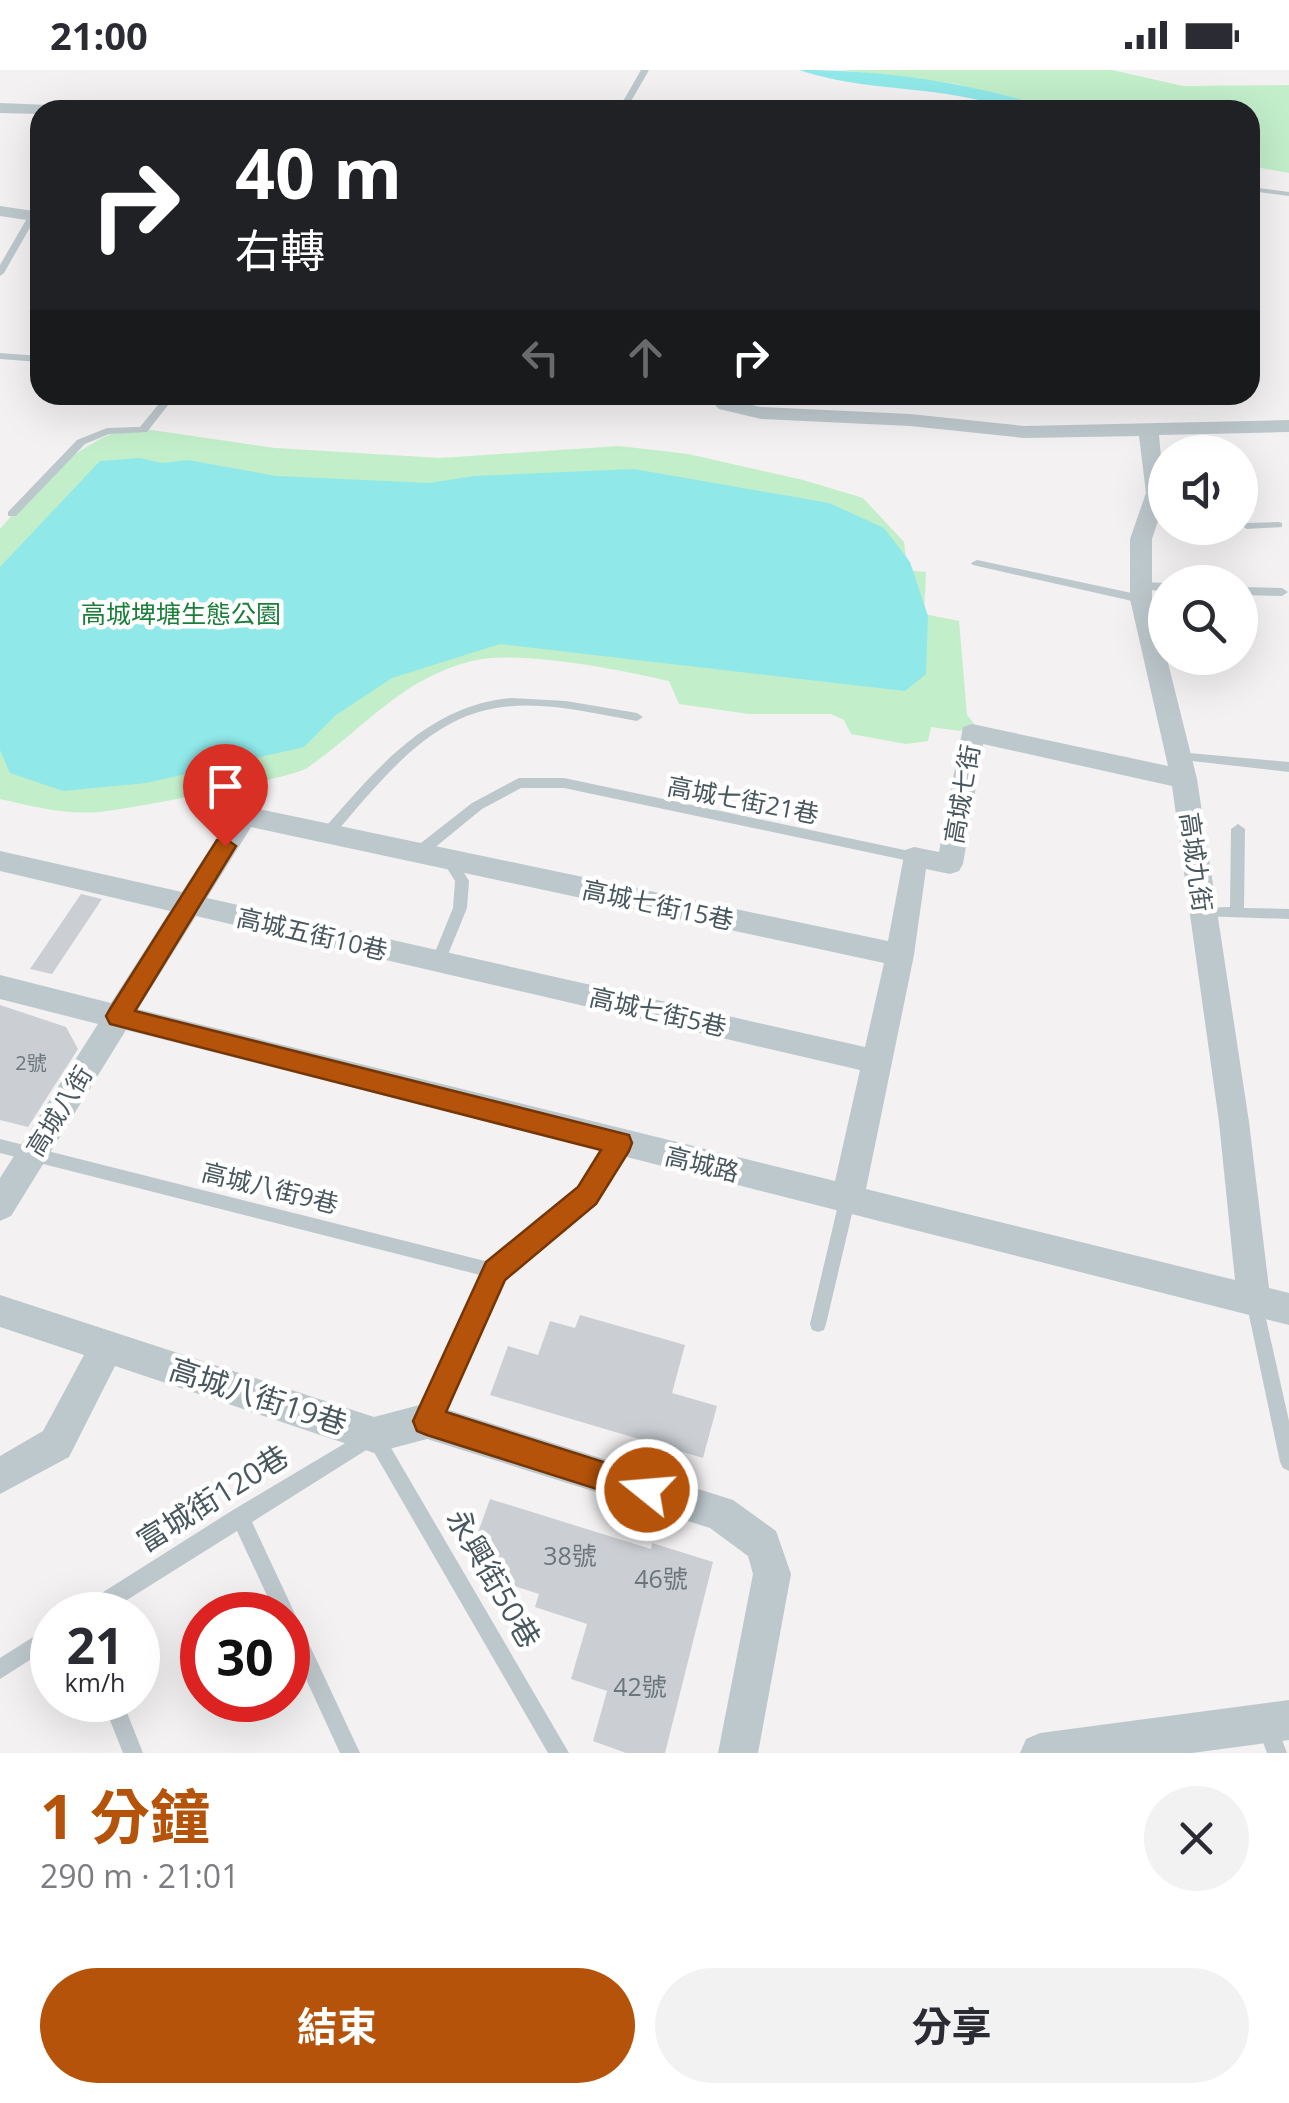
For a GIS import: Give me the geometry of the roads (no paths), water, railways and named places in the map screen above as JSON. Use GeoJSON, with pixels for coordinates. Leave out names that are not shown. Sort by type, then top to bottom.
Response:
{"type":"FeatureCollection","features":[{"type":"Feature","properties":{"kind":"street"},"geometry":{"type":"LineString","coordinates":[[0,108],[30,109]]}},
{"type":"Feature","properties":{"kind":"street"},"geometry":{"type":"LineString","coordinates":[[0,211],[30,216]]}},
{"type":"Feature","properties":{"kind":"street"},"geometry":{"type":"LineString","coordinates":[[725,405],[761,414],[910,420],[1024,432],[1289,426]]}},
{"type":"Feature","properties":{"kind":"street","name":"高城九街"},"geometry":{"type":"LineString","coordinates":[[1148,430],[1149,435]]}},
{"type":"Feature","properties":{"kind":"street","name":"高城九街"},"geometry":{"type":"LineString","coordinates":[[1148,524],[1142,539],[1148,584]]}},
{"type":"Feature","properties":{"kind":"street","name":"高城九街"},"geometry":{"type":"LineString","coordinates":[[1164,675],[1234,1122],[1254,1300]]}},
{"type":"Feature","properties":{"kind":"street","name":"高城七街"},"geometry":{"type":"LineString","coordinates":[[847,1201],[900,956],[914,857],[950,864],[972,733],[1181,768]]}},
{"type":"Feature","properties":{"kind":"street","name":"高城七街15巷"},"geometry":{"type":"LineString","coordinates":[[244,816],[900,956]]}},
{"type":"Feature","properties":{"kind":"street","name":"高城八街"},"geometry":{"type":"LineString","coordinates":[[0,1206],[244,816]]}},
{"type":"Feature","properties":{"kind":"street","name":"高城五街10巷"},"geometry":{"type":"LineString","coordinates":[[0,861],[438,962]]}},
{"type":"Feature","properties":{"kind":"street","name":"高城七街5巷"},"geometry":{"type":"LineString","coordinates":[[438,962],[878,1062]]}},
{"type":"Feature","properties":{"kind":"street","name":"高城路"},"geometry":{"type":"LineString","coordinates":[[0,988],[1289,1309]]}},
{"type":"Feature","properties":{"kind":"street","name":"高城八街19巷"},"geometry":{"type":"LineString","coordinates":[[0,1312],[374,1435],[427,1421]]}},
{"type":"Feature","properties":{"kind":"street"},"geometry":{"type":"LineString","coordinates":[[0,1476],[56,1444],[107,1347]]}},
{"type":"Feature","properties":{"kind":"street"},"geometry":{"type":"LineString","coordinates":[[427,1421],[720,1512],[762,1544],[772,1574],[738,1753]]}},
{"type":"Feature","properties":{"kind":"street"},"geometry":{"type":"LineString","coordinates":[[1040,1753],[1278,1732]]}},
{"type":"Feature","properties":{"kind":"lane"},"geometry":{"type":"LineString","coordinates":[[629,100],[645,70]]}},
{"type":"Feature","properties":{"kind":"lane"},"geometry":{"type":"LineString","coordinates":[[1260,190],[1289,194]]}},
{"type":"Feature","properties":{"kind":"lane"},"geometry":{"type":"LineString","coordinates":[[0,273],[30,226]]}},
{"type":"Feature","properties":{"kind":"lane"},"geometry":{"type":"LineString","coordinates":[[0,356],[30,358]]}},
{"type":"Feature","properties":{"kind":"lane"},"geometry":{"type":"LineString","coordinates":[[12,514],[82,442],[107,431],[143,430],[162,405]]}},
{"type":"Feature","properties":{"kind":"lane"},"geometry":{"type":"LineString","coordinates":[[1258,526],[1278,525]]}},
{"type":"Feature","properties":{"kind":"lane"},"geometry":{"type":"LineString","coordinates":[[977,563],[1148,591]]}},
{"type":"Feature","properties":{"kind":"lane"},"geometry":{"type":"LineString","coordinates":[[1258,591],[1282,592]]}},
{"type":"Feature","properties":{"kind":"lane"},"geometry":{"type":"LineString","coordinates":[[327,834],[389,764],[450,720],[490,704],[551,702],[637,717]]}},
{"type":"Feature","properties":{"kind":"lane"},"geometry":{"type":"LineString","coordinates":[[1181,768],[1289,767]]}},
{"type":"Feature","properties":{"kind":"lane","name":"高城七街21巷"},"geometry":{"type":"LineString","coordinates":[[417,854],[477,806],[519,783],[564,783],[914,857]]}},
{"type":"Feature","properties":{"kind":"lane"},"geometry":{"type":"LineString","coordinates":[[1237,913],[1238,829]]}},
{"type":"Feature","properties":{"kind":"lane"},"geometry":{"type":"LineString","coordinates":[[438,962],[460,908],[462,882],[449,860]]}},
{"type":"Feature","properties":{"kind":"lane"},"geometry":{"type":"LineString","coordinates":[[1200,912],[1289,914]]}},
{"type":"Feature","properties":{"kind":"lane"},"geometry":{"type":"LineString","coordinates":[[427,1421],[496,1271],[587,1195],[620,1143]]}},
{"type":"Feature","properties":{"kind":"lane","name":"高城八街9巷"},"geometry":{"type":"LineString","coordinates":[[0,1146],[496,1271]]}},
{"type":"Feature","properties":{"kind":"lane"},"geometry":{"type":"LineString","coordinates":[[818,1324],[847,1201]]}},
{"type":"Feature","properties":{"kind":"lane"},"geometry":{"type":"LineString","coordinates":[[1254,1300],[1289,1462]]}},
{"type":"Feature","properties":{"kind":"lane","name":"富城街120巷"},"geometry":{"type":"LineString","coordinates":[[121,1592],[374,1435]]}},
{"type":"Feature","properties":{"kind":"lane","name":"永興街50巷"},"geometry":{"type":"LineString","coordinates":[[374,1435],[559,1753]]}},
{"type":"Feature","properties":{"kind":"lane"},"geometry":{"type":"LineString","coordinates":[[240,1517],[275,1592]]}},
{"type":"Feature","properties":{"kind":"lane"},"geometry":{"type":"LineString","coordinates":[[0,1668],[30,1649]]}},
{"type":"Feature","properties":{"kind":"lane"},"geometry":{"type":"LineString","coordinates":[[310,1667],[350,1753]]}},
{"type":"Feature","properties":{"kind":"lane"},"geometry":{"type":"LineString","coordinates":[[120,1722],[132,1753]]}},
{"type":"Feature","properties":{"kind":"water"},"geometry":{"type":"Polygon","coordinates":[[[799,70],[929,80],[1021,100],[981,100],[799,70]]]}},
{"type":"Feature","properties":{"kind":"water","name":"高城埤塘生態公園"},"geometry":{"type":"Polygon","coordinates":[[[140,458],[162,463],[188,460],[276,476],[429,483],[474,476],[634,469],[829,503],[884,528],[910,562],[928,616],[926,674],[905,691],[500,644],[392,678],[336,715],[304,747],[146,783],[63,791],[10,773],[0,750],[0,567],[100,461],[140,458]]]}}]}
